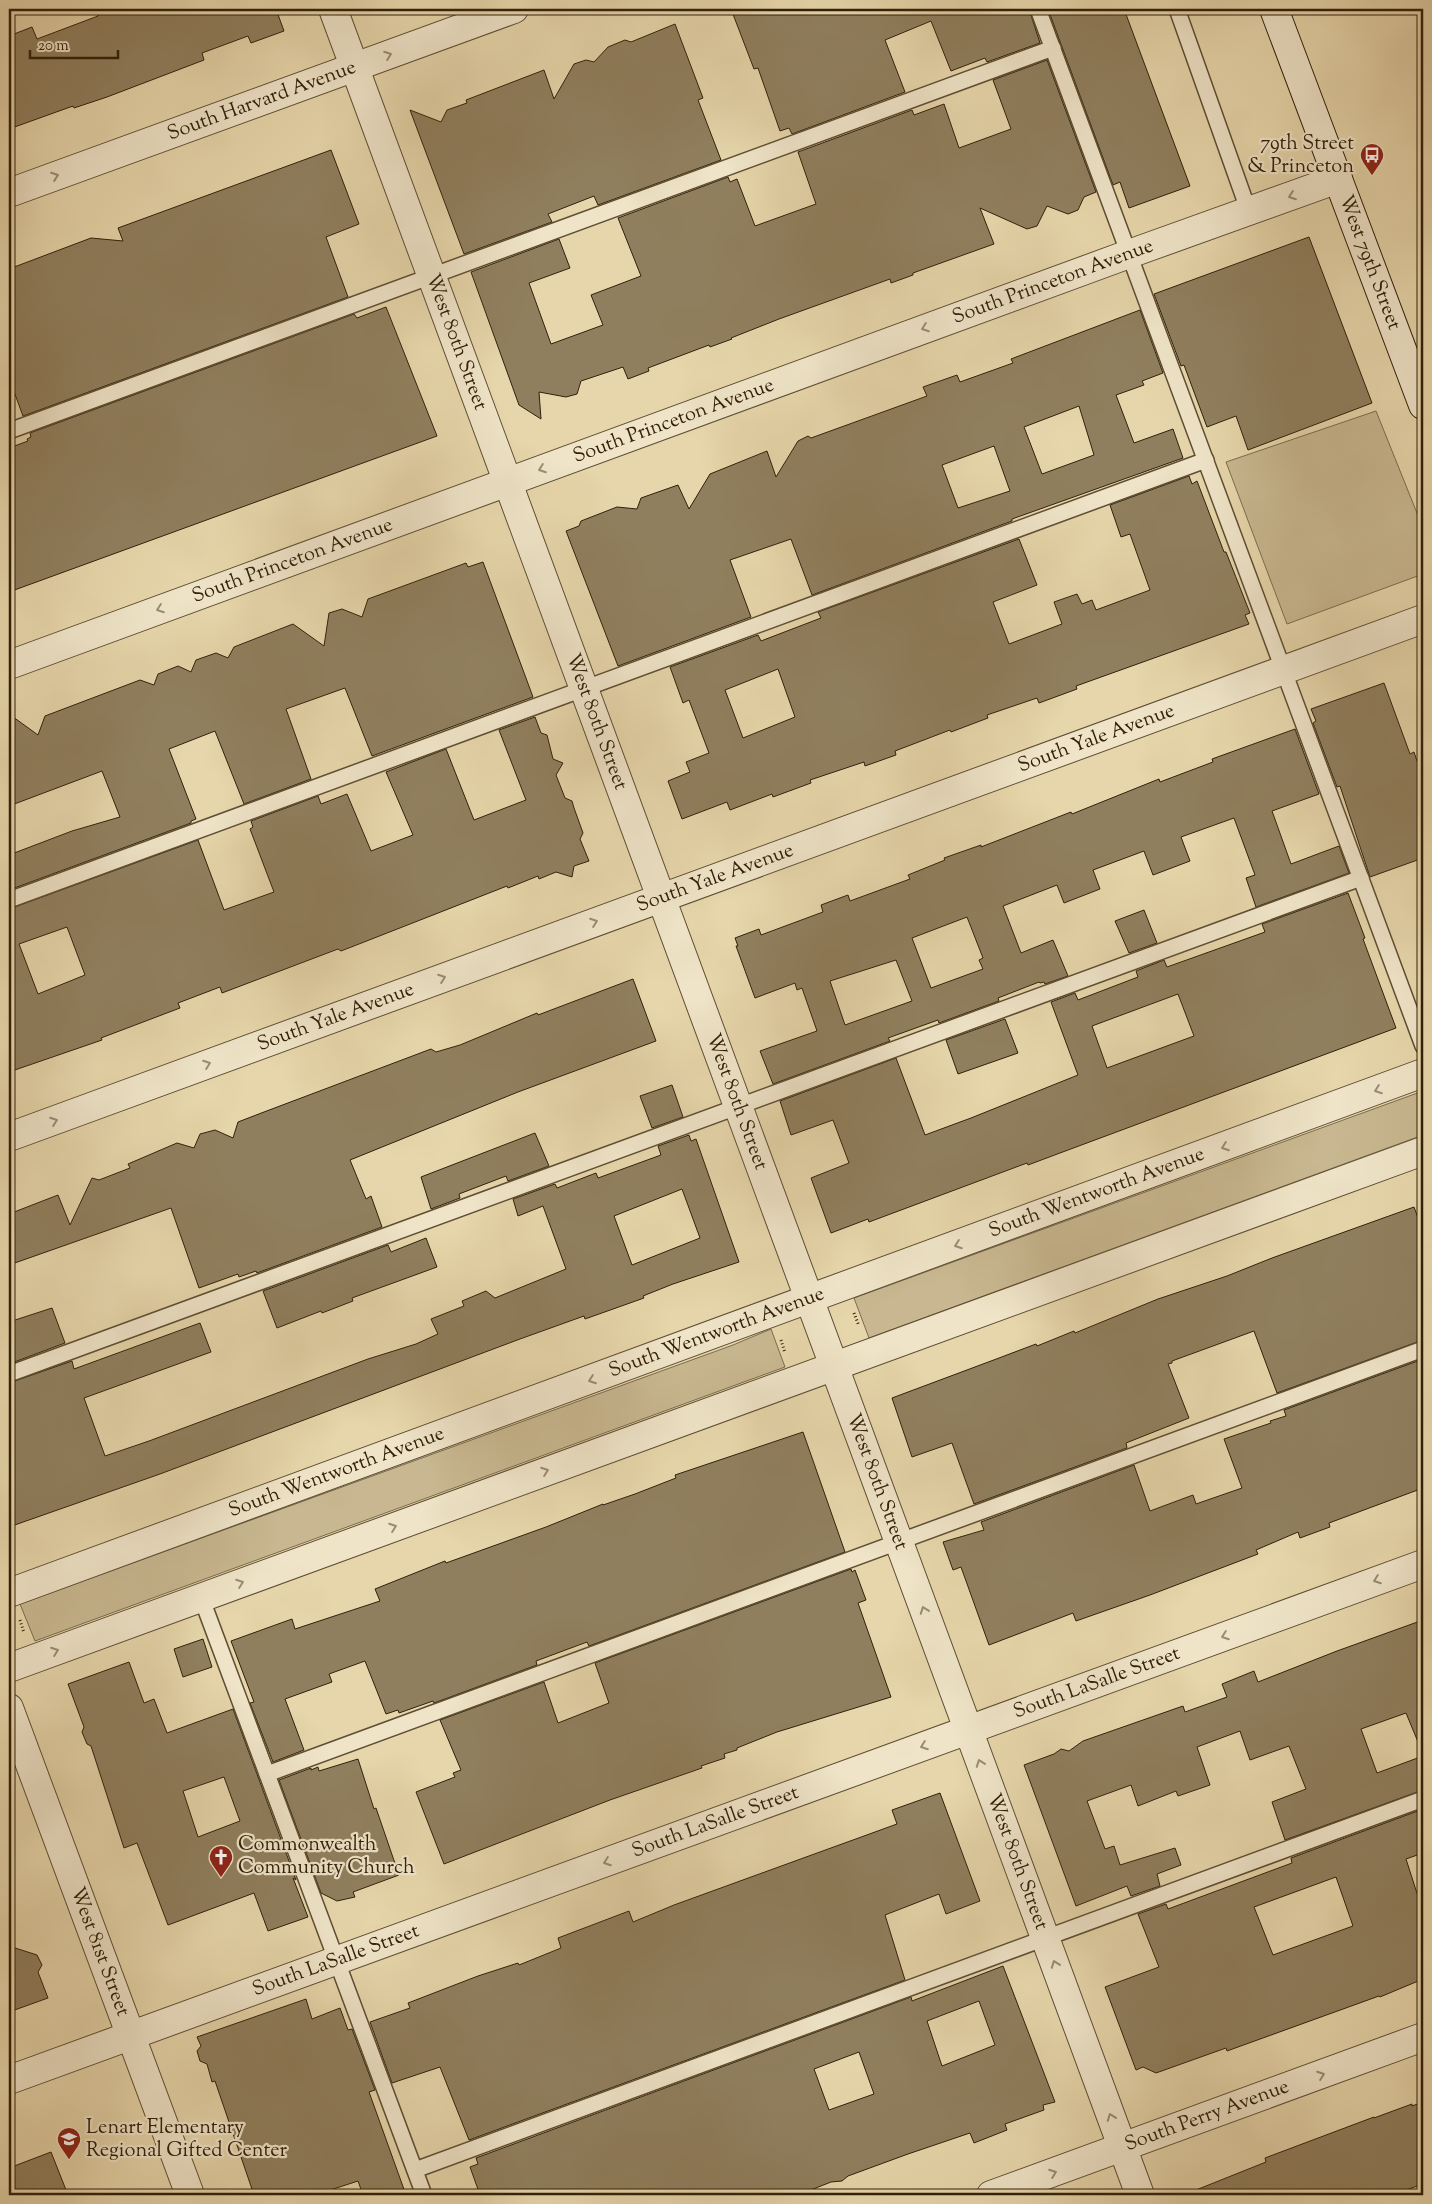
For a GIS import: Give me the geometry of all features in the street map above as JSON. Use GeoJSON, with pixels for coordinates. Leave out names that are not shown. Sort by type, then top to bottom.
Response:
{"type":"FeatureCollection","features":[{"type":"Feature","properties":{"kind":"street","name":"West 80th Street"},"geometry":{"type":"LineString","coordinates":[[333,9],[1140,2195]]}},
{"type":"Feature","properties":{"kind":"street","name":"South Harvard Avenue"},"geometry":{"type":"LineString","coordinates":[[9,193],[514,9]]}},
{"type":"Feature","properties":{"kind":"street","name":"West 79th Street"},"geometry":{"type":"LineString","coordinates":[[1274,9],[1423,405]]}},
{"type":"Feature","properties":{"kind":"street","name":"South Princeton Avenue"},"geometry":{"type":"LineString","coordinates":[[9,665],[1338,179]]}},
{"type":"Feature","properties":{"kind":"street","name":"South Yale Avenue"},"geometry":{"type":"LineString","coordinates":[[9,1137],[1284,670],[1422,624]]}},
{"type":"Feature","properties":{"kind":"street","name":"South Wentworth Avenue"},"geometry":{"type":"LineString","coordinates":[[13,1604],[809,1300],[1423,1073]]}},
{"type":"Feature","properties":{"kind":"street"},"geometry":{"type":"LineString","coordinates":[[9,1668],[1423,1150]]}},
{"type":"Feature","properties":{"kind":"street","name":"South LaSalle Street"},"geometry":{"type":"LineString","coordinates":[[9,2080],[1423,1564]]}},
{"type":"Feature","properties":{"kind":"street","name":"West 81st Street"},"geometry":{"type":"LineString","coordinates":[[9,1708],[190,2195]]}},
{"type":"Feature","properties":{"kind":"street","name":"South Perry Avenue"},"geometry":{"type":"LineString","coordinates":[[991,2195],[1423,2037]]}},
{"type":"Feature","properties":{"kind":"lane"},"geometry":{"type":"LineString","coordinates":[[1038,9],[1423,1046]]}},
{"type":"Feature","properties":{"kind":"lane"},"geometry":{"type":"LineString","coordinates":[[1177,9],[1249,212]]}},
{"type":"Feature","properties":{"kind":"lane"},"geometry":{"type":"LineString","coordinates":[[9,430],[1053,48]]}},
{"type":"Feature","properties":{"kind":"lane"},"geometry":{"type":"LineString","coordinates":[[9,900],[1206,460]]}},
{"type":"Feature","properties":{"kind":"lane"},"geometry":{"type":"LineString","coordinates":[[9,1374],[1361,878]]}},
{"type":"Feature","properties":{"kind":"lane"},"geometry":{"type":"LineString","coordinates":[[268,1774],[1423,1349]]}},
{"type":"Feature","properties":{"kind":"lane"},"geometry":{"type":"LineString","coordinates":[[201,1597],[424,2195]]}},
{"type":"Feature","properties":{"kind":"lane"},"geometry":{"type":"LineString","coordinates":[[415,2170],[1423,1798]]}},
{"type":"Feature","properties":{"kind":"path"},"geometry":{"type":"LineString","coordinates":[[852,1306],[860,1329]]}},
{"type":"Feature","properties":{"kind":"path"},"geometry":{"type":"LineString","coordinates":[[779,1335],[787,1358]]}},
{"type":"Feature","properties":{"kind":"path"},"geometry":{"type":"LineString","coordinates":[[13,1604],[26,1638]]}},
{"type":"Feature","properties":{"kind":"shaded area"},"geometry":{"type":"Polygon","coordinates":[[[1376,411],[1423,528],[1423,574],[1287,624],[1226,462],[1376,411]]]}},
{"type":"Feature","properties":{"kind":"shaded area"},"geometry":{"type":"Polygon","coordinates":[[[1423,1091],[1423,1135],[869,1338],[854,1298],[1423,1091]]]}},
{"type":"Feature","properties":{"kind":"shaded area"},"geometry":{"type":"Polygon","coordinates":[[[771,1329],[785,1367],[35,1641],[20,1604],[733,1345],[771,1329]]]}},
{"type":"Feature","properties":{"kind":"building"},"geometry":{"type":"Polygon","coordinates":[[[96,9],[276,9],[284,31],[251,43],[248,36],[202,53],[204,60],[107,97],[74,108],[73,106],[9,129],[9,36],[32,27],[37,39],[98,16],[96,9]]]}},
{"type":"Feature","properties":{"kind":"building"},"geometry":{"type":"Polygon","coordinates":[[[731,9],[1029,9],[1040,43],[987,62],[985,58],[951,71],[931,21],[885,40],[905,92],[792,134],[789,128],[780,131],[758,68],[754,69],[731,9]]]}},
{"type":"Feature","properties":{"kind":"building"},"geometry":{"type":"Polygon","coordinates":[[[1048,9],[1124,9],[1190,186],[1129,208],[1120,182],[1113,185],[1048,9]]]}},
{"type":"Feature","properties":{"kind":"building"},"geometry":{"type":"Polygon","coordinates":[[[675,24],[703,98],[698,100],[721,160],[598,205],[594,196],[548,214],[552,222],[464,254],[410,110],[441,122],[447,110],[467,103],[466,100],[544,70],[554,99],[574,64],[586,60],[594,62],[608,47],[625,40],[631,42],[675,24]]]}},
{"type":"Feature","properties":{"kind":"building"},"geometry":{"type":"Polygon","coordinates":[[[1047,60],[1096,192],[1084,197],[1078,210],[1068,214],[1047,206],[1037,226],[1027,229],[980,208],[994,244],[913,273],[913,275],[891,283],[890,279],[779,319],[732,339],[710,347],[709,345],[648,368],[649,371],[628,379],[623,367],[581,381],[577,394],[566,397],[539,392],[541,419],[519,405],[471,272],[559,239],[570,268],[529,283],[551,344],[603,325],[591,295],[641,276],[618,218],[728,177],[730,182],[737,179],[755,226],[816,204],[798,152],[912,110],[914,115],[944,104],[959,148],[1011,129],[993,80],[1047,60]]]}},
{"type":"Feature","properties":{"kind":"building"},"geometry":{"type":"Polygon","coordinates":[[[331,150],[359,224],[326,237],[348,297],[23,416],[9,378],[9,269],[91,238],[123,241],[118,228],[331,150]]]}},
{"type":"Feature","properties":{"kind":"building"},"geometry":{"type":"Polygon","coordinates":[[[1309,237],[1372,403],[1248,450],[1236,416],[1207,427],[1184,365],[1181,366],[1154,294],[1309,237]]]}},
{"type":"Feature","properties":{"kind":"building"},"geometry":{"type":"Polygon","coordinates":[[[386,307],[437,436],[9,592],[9,448],[28,441],[27,439],[31,437],[30,433],[354,314],[357,318],[386,307]]]}},
{"type":"Feature","properties":{"kind":"building"},"geometry":{"type":"Polygon","coordinates":[[[1140,310],[1163,373],[1142,381],[1144,385],[1116,395],[1134,443],[1173,429],[1183,458],[1012,519],[1012,521],[812,595],[791,539],[730,560],[751,617],[618,666],[566,531],[579,526],[581,521],[617,507],[637,509],[641,498],[678,485],[689,509],[710,474],[767,451],[776,477],[798,441],[927,396],[923,387],[957,375],[960,382],[1013,363],[1011,359],[1140,310]],[[1079,406],[1024,427],[1042,474],[1094,455],[1079,406]],[[994,446],[942,465],[958,508],[1010,491],[994,446]]]}},
{"type":"Feature","properties":{"kind":"building"},"geometry":{"type":"Polygon","coordinates":[[[1189,476],[1192,484],[1197,481],[1250,613],[1245,615],[1249,624],[1076,686],[1077,689],[1039,703],[1037,698],[987,715],[988,718],[895,751],[896,755],[865,766],[864,762],[810,780],[811,783],[773,797],[772,794],[730,810],[727,802],[682,819],[668,781],[690,772],[686,762],[709,753],[689,700],[683,703],[670,667],[758,635],[761,641],[821,618],[818,612],[1019,539],[1037,585],[993,602],[1009,644],[1062,624],[1054,602],[1077,594],[1082,604],[1092,600],[1096,610],[1150,590],[1130,534],[1121,537],[1110,505],[1189,476]],[[778,669],[725,690],[743,738],[795,717],[778,669]]]}},
{"type":"Feature","properties":{"kind":"building"},"geometry":{"type":"Polygon","coordinates":[[[483,562],[533,697],[372,756],[345,688],[286,709],[311,779],[244,804],[215,731],[169,749],[196,819],[191,821],[191,823],[9,890],[9,855],[72,831],[120,817],[102,771],[9,806],[9,714],[38,735],[45,716],[140,680],[154,685],[158,674],[178,666],[191,672],[196,660],[216,653],[228,658],[234,647],[293,624],[324,646],[329,613],[342,609],[362,617],[368,599],[466,563],[468,567],[483,562]]]}},
{"type":"Feature","properties":{"kind":"building"},"geometry":{"type":"Polygon","coordinates":[[[1384,683],[1410,754],[1414,752],[1423,779],[1423,858],[1370,877],[1340,786],[1337,787],[1313,723],[1316,721],[1311,709],[1384,683]]]}},
{"type":"Feature","properties":{"kind":"building"},"geometry":{"type":"Polygon","coordinates":[[[535,717],[541,733],[547,735],[553,759],[563,763],[556,775],[565,798],[572,801],[583,833],[580,839],[589,861],[574,866],[572,877],[556,872],[539,879],[538,876],[508,888],[507,886],[341,951],[338,949],[222,993],[220,987],[178,1003],[180,1008],[101,1038],[102,1040],[9,1072],[9,909],[198,840],[224,910],[274,892],[250,829],[253,827],[251,821],[318,796],[321,804],[347,794],[371,851],[413,835],[386,772],[446,749],[474,820],[526,800],[499,730],[535,717]],[[67,927],[19,944],[38,994],[85,975],[67,927]]]}},
{"type":"Feature","properties":{"kind":"building"},"geometry":{"type":"Polygon","coordinates":[[[1295,729],[1319,794],[1272,811],[1291,864],[1339,846],[1349,873],[1256,907],[1246,878],[1255,875],[1234,818],[1181,837],[1190,861],[1153,875],[1144,851],[1093,870],[1100,889],[1064,903],[1057,885],[1003,906],[1021,953],[1053,940],[1068,976],[1045,984],[1044,982],[1039,982],[998,998],[999,1001],[939,1023],[938,1020],[888,1038],[890,1041],[773,1084],[760,1051],[817,1031],[802,988],[797,990],[795,983],[755,998],[736,946],[738,946],[735,938],[759,929],[761,935],[823,912],[821,905],[848,895],[850,901],[910,879],[908,875],[945,860],[944,858],[981,845],[981,847],[1071,812],[1072,814],[1159,779],[1160,782],[1213,762],[1212,759],[1295,729]],[[967,917],[912,938],[931,988],[983,969],[979,960],[983,958],[967,917]],[[896,960],[830,981],[845,1025],[912,1001],[896,960]]]}},
{"type":"Feature","properties":{"kind":"building"},"geometry":{"type":"Polygon","coordinates":[[[1348,893],[1396,1028],[1028,1165],[1027,1163],[869,1222],[868,1219],[831,1233],[811,1178],[849,1163],[833,1120],[791,1135],[780,1101],[896,1058],[925,1135],[1078,1075],[1051,1002],[1075,993],[1078,1000],[1138,977],[1136,971],[1164,960],[1167,967],[1265,932],[1262,924],[1348,893]],[[1178,994],[1092,1026],[1107,1068],[1194,1036],[1178,994]]]}},
{"type":"Feature","properties":{"kind":"building"},"geometry":{"type":"Polygon","coordinates":[[[1144,910],[1157,943],[1129,953],[1115,921],[1144,910]]]}},
{"type":"Feature","properties":{"kind":"building"},"geometry":{"type":"Polygon","coordinates":[[[633,979],[656,1041],[518,1092],[350,1160],[366,1199],[371,1196],[382,1227],[257,1273],[256,1271],[239,1277],[238,1274],[199,1288],[171,1208],[9,1265],[9,1214],[58,1195],[70,1225],[92,1178],[99,1180],[130,1168],[128,1164],[177,1143],[194,1148],[200,1134],[215,1130],[233,1138],[238,1122],[431,1049],[436,1052],[460,1045],[537,1013],[538,1015],[633,979]]]}},
{"type":"Feature","properties":{"kind":"building"},"geometry":{"type":"Polygon","coordinates":[[[1005,1019],[1018,1053],[958,1074],[946,1040],[1005,1019]]]}},
{"type":"Feature","properties":{"kind":"building"},"geometry":{"type":"Polygon","coordinates":[[[672,1085],[683,1117],[652,1128],[640,1096],[672,1085]]]}},
{"type":"Feature","properties":{"kind":"building"},"geometry":{"type":"Polygon","coordinates":[[[535,1133],[549,1166],[508,1181],[506,1176],[459,1194],[460,1198],[431,1209],[421,1177],[535,1133]]]}},
{"type":"Feature","properties":{"kind":"building"},"geometry":{"type":"Polygon","coordinates":[[[689,1135],[691,1141],[696,1139],[739,1262],[673,1284],[643,1296],[644,1298],[585,1319],[584,1316],[520,1339],[160,1474],[9,1527],[9,1383],[72,1361],[74,1369],[200,1323],[211,1352],[84,1398],[105,1456],[368,1359],[416,1344],[438,1334],[431,1319],[464,1306],[462,1301],[486,1291],[495,1298],[566,1269],[543,1206],[518,1216],[513,1199],[555,1184],[557,1188],[596,1173],[598,1178],[661,1155],[658,1146],[689,1135]],[[682,1189],[614,1216],[632,1265],[700,1238],[682,1189]]]}},
{"type":"Feature","properties":{"kind":"building"},"geometry":{"type":"Polygon","coordinates":[[[1414,1207],[1423,1231],[1423,1340],[1277,1393],[1254,1331],[1168,1364],[1189,1418],[1126,1443],[1127,1448],[974,1504],[952,1443],[912,1457],[892,1398],[1036,1344],[1037,1346],[1074,1331],[1075,1333],[1158,1299],[1227,1276],[1414,1207]]]}},
{"type":"Feature","properties":{"kind":"building"},"geometry":{"type":"Polygon","coordinates":[[[426,1238],[437,1267],[352,1298],[353,1301],[322,1313],[321,1311],[277,1328],[263,1291],[388,1245],[391,1252],[426,1238]]]}},
{"type":"Feature","properties":{"kind":"building"},"geometry":{"type":"Polygon","coordinates":[[[52,1308],[65,1343],[9,1364],[9,1322],[52,1308]]]}},
{"type":"Feature","properties":{"kind":"building"},"geometry":{"type":"Polygon","coordinates":[[[1423,1359],[1423,1488],[1329,1523],[1330,1527],[1300,1538],[1298,1532],[1256,1550],[1258,1554],[1150,1595],[1076,1621],[1073,1613],[989,1645],[961,1567],[953,1570],[943,1542],[984,1530],[981,1522],[1134,1465],[1150,1511],[1193,1495],[1196,1504],[1242,1488],[1224,1439],[1286,1416],[1284,1410],[1423,1359]]]}},
{"type":"Feature","properties":{"kind":"building"},"geometry":{"type":"Polygon","coordinates":[[[803,1432],[845,1552],[589,1646],[587,1642],[536,1661],[537,1665],[434,1703],[433,1701],[399,1713],[398,1710],[386,1714],[365,1661],[329,1674],[332,1682],[285,1699],[304,1750],[273,1762],[250,1703],[254,1702],[231,1641],[292,1619],[295,1629],[380,1601],[375,1589],[445,1561],[446,1563],[603,1504],[635,1494],[676,1478],[675,1475],[803,1432]]]}},
{"type":"Feature","properties":{"kind":"building"},"geometry":{"type":"Polygon","coordinates":[[[851,1569],[852,1572],[855,1570],[866,1600],[858,1603],[891,1697],[777,1732],[724,1754],[725,1758],[701,1766],[702,1768],[610,1800],[444,1864],[416,1792],[455,1777],[453,1773],[461,1770],[440,1720],[544,1682],[558,1723],[609,1703],[595,1663],[851,1569]]]}},
{"type":"Feature","properties":{"kind":"building"},"geometry":{"type":"Polygon","coordinates":[[[1423,1620],[1423,1754],[1406,1713],[1361,1729],[1377,1773],[1423,1756],[1423,1790],[1285,1840],[1272,1802],[1306,1789],[1289,1746],[1250,1760],[1240,1731],[1197,1747],[1210,1785],[1178,1796],[1176,1791],[1138,1806],[1131,1785],[1087,1801],[1105,1849],[1114,1846],[1120,1865],[1175,1848],[1181,1865],[1157,1874],[1160,1886],[1131,1896],[1127,1886],[1076,1906],[1024,1765],[1054,1754],[1061,1749],[1069,1751],[1083,1741],[1183,1706],[1185,1712],[1227,1697],[1222,1684],[1254,1671],[1258,1682],[1423,1620]]]}},
{"type":"Feature","properties":{"kind":"building"},"geometry":{"type":"Polygon","coordinates":[[[203,1639],[212,1667],[183,1677],[174,1649],[203,1639]]]}},
{"type":"Feature","properties":{"kind":"building"},"geometry":{"type":"Polygon","coordinates":[[[129,1662],[144,1703],[154,1699],[167,1733],[233,1709],[308,1917],[268,1931],[254,1893],[168,1925],[137,1843],[124,1848],[91,1746],[87,1744],[82,1732],[84,1727],[68,1684],[129,1662]],[[224,1777],[183,1791],[198,1837],[240,1821],[224,1777]]]}},
{"type":"Feature","properties":{"kind":"building"},"geometry":{"type":"Polygon","coordinates":[[[358,1759],[374,1809],[376,1808],[399,1875],[353,1892],[355,1897],[337,1901],[321,1893],[279,1780],[311,1768],[311,1770],[318,1767],[319,1771],[358,1759]]]}},
{"type":"Feature","properties":{"kind":"building"},"geometry":{"type":"Polygon","coordinates":[[[940,1793],[980,1901],[946,1914],[939,1894],[885,1915],[905,1980],[469,2140],[440,2067],[392,2083],[370,2022],[410,2008],[408,2003],[478,1976],[518,1963],[519,1965],[561,1948],[558,1938],[629,1911],[633,1922],[674,1905],[897,1824],[892,1810],[940,1793]]]}},
{"type":"Feature","properties":{"kind":"building"},"geometry":{"type":"Polygon","coordinates":[[[1423,1809],[1423,1853],[1406,1859],[1423,1912],[1423,1979],[1380,1997],[1227,2051],[1226,2048],[1156,2073],[1143,2067],[1136,2070],[1105,1987],[1159,1967],[1138,1914],[1166,1904],[1168,1909],[1292,1863],[1291,1858],[1423,1809]],[[1336,1877],[1254,1907],[1273,1955],[1353,1926],[1336,1877]]]}},
{"type":"Feature","properties":{"kind":"building"},"geometry":{"type":"Polygon","coordinates":[[[9,1946],[37,1955],[42,1965],[38,1972],[48,1998],[9,2012],[9,1946]]]}},
{"type":"Feature","properties":{"kind":"building"},"geometry":{"type":"Polygon","coordinates":[[[1003,1966],[1055,2102],[1043,2105],[1044,2110],[1005,2124],[1007,2130],[974,2143],[970,2133],[848,2176],[842,2181],[831,2182],[798,2195],[480,2195],[470,2167],[478,2164],[476,2158],[911,1997],[912,2001],[1003,1966]],[[979,2001],[927,2021],[942,2066],[995,2045],[979,2001]],[[859,2052],[814,2069],[829,2110],[874,2094],[859,2052]]]}},
{"type":"Feature","properties":{"kind":"building"},"geometry":{"type":"Polygon","coordinates":[[[306,1999],[312,2019],[340,2008],[348,2030],[352,2029],[375,2090],[369,2092],[406,2195],[363,2195],[358,2181],[315,2195],[254,2195],[215,2081],[212,2082],[207,2064],[200,2061],[197,2051],[201,2046],[197,2037],[306,1999]]]}},
{"type":"Feature","properties":{"kind":"building"},"geometry":{"type":"Polygon","coordinates":[[[1423,2102],[1423,2184],[1392,2195],[1186,2195],[1266,2162],[1265,2158],[1374,2117],[1423,2102]]]}},
{"type":"Feature","properties":{"kind":"building"},"geometry":{"type":"Polygon","coordinates":[[[51,2152],[68,2195],[9,2195],[9,2168],[51,2152]]]}},
{"type":"Feature","properties":{"kind":"place","name":"79th Street & Princeton"},"geometry":{"type":"Point","coordinates":[1372,176]}},
{"type":"Feature","properties":{"kind":"place","name":"Commonwealth Community Church"},"geometry":{"type":"Point","coordinates":[221,1878]}},
{"type":"Feature","properties":{"kind":"place","name":"Lenart Elementary Regional Gifted Center"},"geometry":{"type":"Point","coordinates":[69,2160]}}]}
